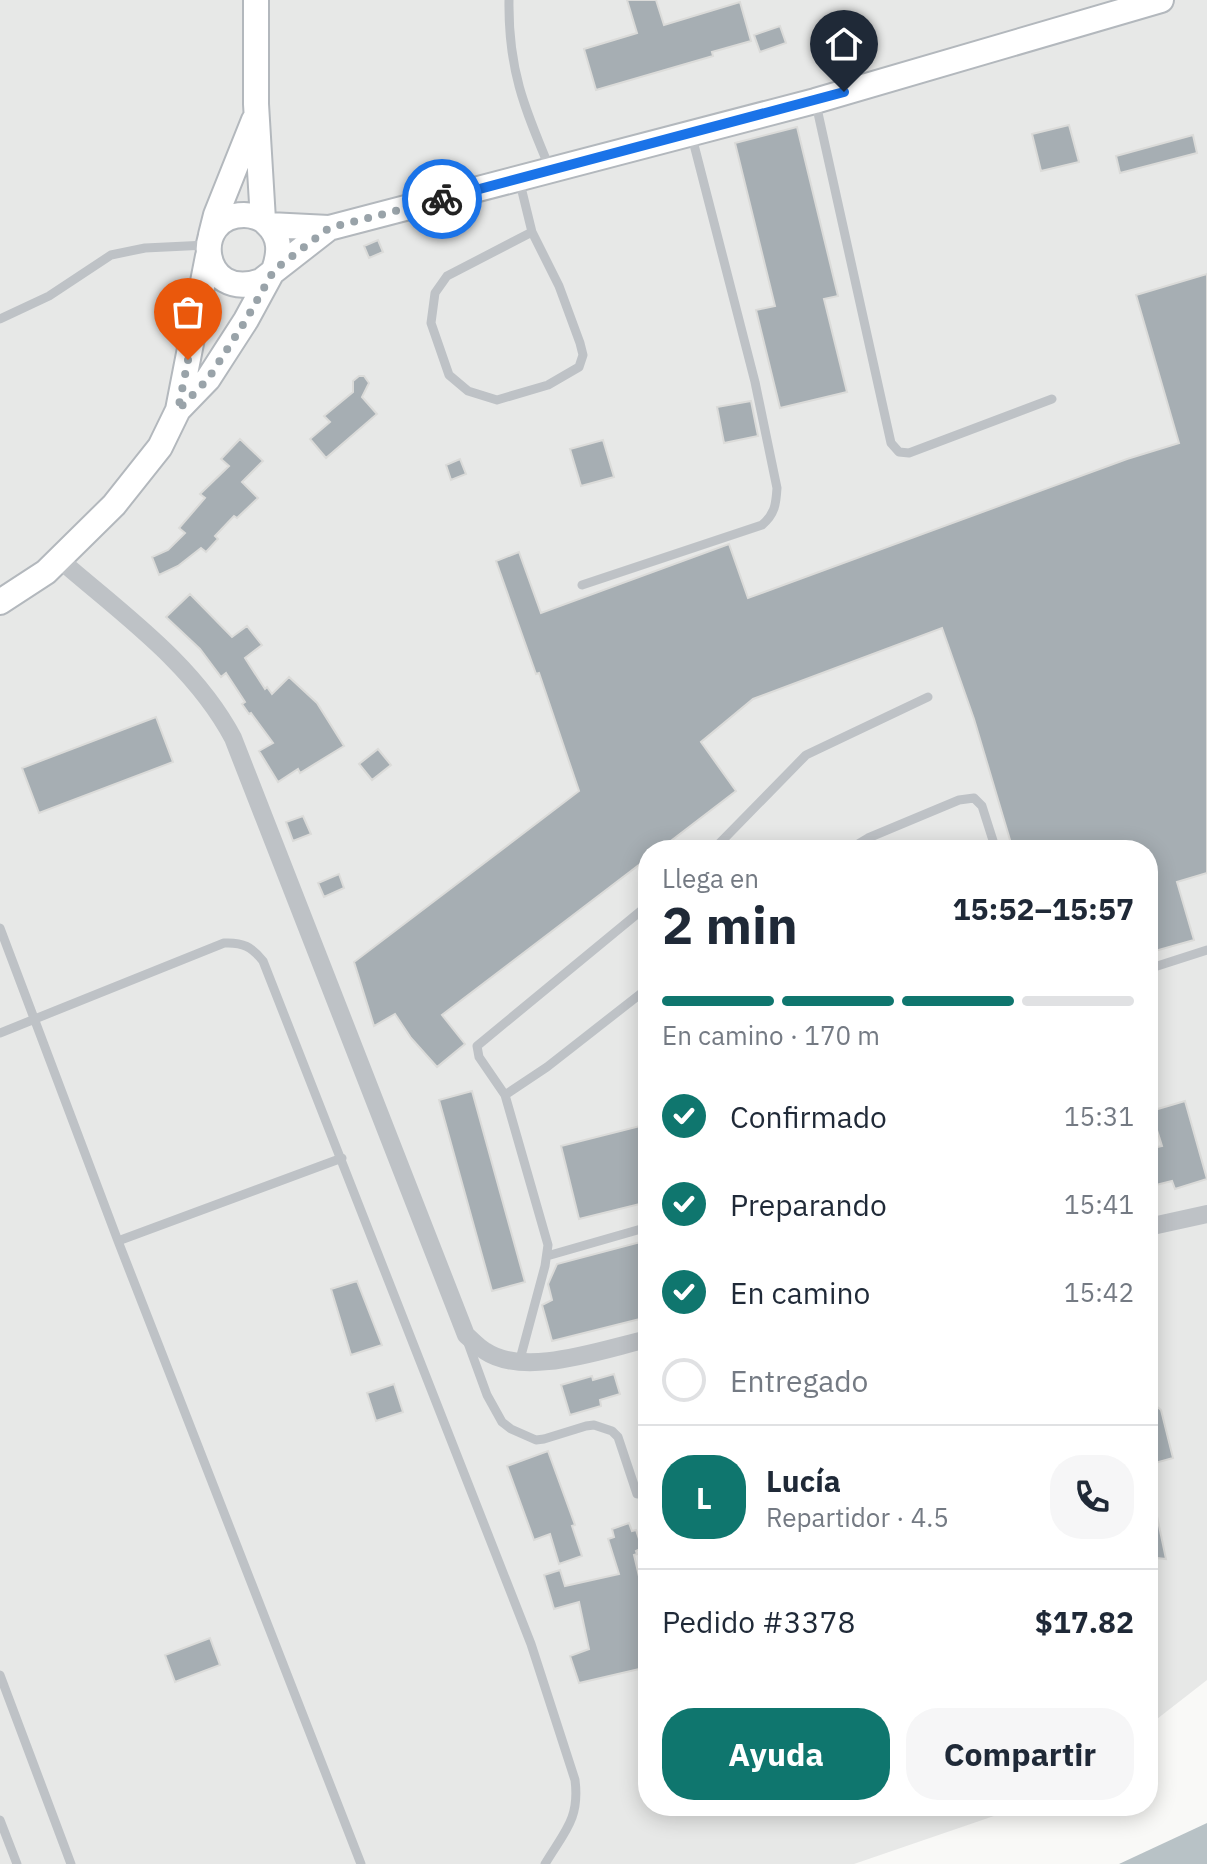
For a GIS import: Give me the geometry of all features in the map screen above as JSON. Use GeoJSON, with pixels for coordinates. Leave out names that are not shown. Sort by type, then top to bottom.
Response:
{"type":"FeatureCollection","features":[{"type":"Feature","properties":{"kind":"main road"},"geometry":{"type":"LineString","coordinates":[[178,410],[208,379],[246,320],[279,255],[277,239],[266,222],[257,114],[256,0]]}},
{"type":"Feature","properties":{"kind":"main road"},"geometry":{"type":"LineString","coordinates":[[329,228],[261,281],[248,286],[235,285],[222,279],[213,269],[209,246],[220,223],[233,216],[248,215],[266,222],[329,228],[815,101],[1161,0]]}},
{"type":"Feature","properties":{"kind":"main road"},"geometry":{"type":"LineString","coordinates":[[0,602],[46,572],[123,493],[160,447],[178,410],[216,215],[257,114]]}},
{"type":"Feature","properties":{"kind":"street"},"geometry":{"type":"LineString","coordinates":[[59,559],[177,662],[222,718],[233,738],[466,1335],[485,1352],[519,1363],[541,1363],[638,1341]]}},
{"type":"Feature","properties":{"kind":"street"},"geometry":{"type":"LineString","coordinates":[[1158,1225],[1207,1214]]}},
{"type":"Feature","properties":{"kind":"lane"},"geometry":{"type":"LineString","coordinates":[[509,0],[510,54],[522,102],[550,169]]}},
{"type":"Feature","properties":{"kind":"lane"},"geometry":{"type":"LineString","coordinates":[[815,101],[891,443],[899,452],[909,453],[1052,399]]}},
{"type":"Feature","properties":{"kind":"lane"},"geometry":{"type":"LineString","coordinates":[[582,585],[762,525],[771,517],[776,504],[777,488],[755,382],[691,133]]}},
{"type":"Feature","properties":{"kind":"lane"},"geometry":{"type":"LineString","coordinates":[[519,179],[532,232],[559,286],[583,355],[579,367],[548,385],[497,400],[468,391],[449,375],[431,323],[435,293],[447,276],[532,232]]}},
{"type":"Feature","properties":{"kind":"lane"},"geometry":{"type":"LineString","coordinates":[[0,319],[49,296],[111,255],[145,248],[209,246]]}},
{"type":"Feature","properties":{"kind":"lane"},"geometry":{"type":"LineString","coordinates":[[723,840],[806,755],[928,697]]}},
{"type":"Feature","properties":{"kind":"lane"},"geometry":{"type":"LineString","coordinates":[[865,840],[959,800],[974,798],[982,806],[993,840]]}},
{"type":"Feature","properties":{"kind":"lane"},"geometry":{"type":"LineString","coordinates":[[519,1363],[548,1245],[505,1095],[479,1057],[477,1046],[638,913]]}},
{"type":"Feature","properties":{"kind":"lane"},"geometry":{"type":"LineString","coordinates":[[0,928],[118,1241],[361,1864]]}},
{"type":"Feature","properties":{"kind":"lane"},"geometry":{"type":"LineString","coordinates":[[0,1033],[224,943],[237,942],[253,948],[263,961],[531,1644],[575,1780],[578,1802],[574,1816],[545,1864]]}},
{"type":"Feature","properties":{"kind":"lane"},"geometry":{"type":"LineString","coordinates":[[1158,966],[1207,950]]}},
{"type":"Feature","properties":{"kind":"lane"},"geometry":{"type":"LineString","coordinates":[[505,1095],[547,1067],[638,996]]}},
{"type":"Feature","properties":{"kind":"lane"},"geometry":{"type":"LineString","coordinates":[[118,1241],[342,1158]]}},
{"type":"Feature","properties":{"kind":"lane"},"geometry":{"type":"LineString","coordinates":[[547,1256],[638,1230]]}},
{"type":"Feature","properties":{"kind":"lane"},"geometry":{"type":"LineString","coordinates":[[466,1335],[483,1386],[502,1422],[536,1440],[594,1425],[612,1431],[618,1437],[637,1494]]}},
{"type":"Feature","properties":{"kind":"lane"},"geometry":{"type":"LineString","coordinates":[[0,1675],[71,1864]]}},
{"type":"Feature","properties":{"kind":"lane"},"geometry":{"type":"LineString","coordinates":[[0,1820],[17,1864]]}},
{"type":"Feature","properties":{"kind":"shaded area"},"geometry":{"type":"Polygon","coordinates":[[[0,0],[1207,0],[1207,1680],[1158,1718],[1158,840],[638,840],[638,1816],[994,1816],[854,1864],[0,1864],[0,0]]]}},
{"type":"Feature","properties":{"kind":"shaded area"},"geometry":{"type":"Polygon","coordinates":[[[1207,1823],[1207,1864],[1119,1864],[1207,1823]]]}},
{"type":"Feature","properties":{"kind":"building"},"geometry":{"type":"Polygon","coordinates":[[[627,0],[656,0],[664,25],[740,2],[751,41],[712,52],[713,56],[596,90],[584,49],[637,33],[627,0]]]}},
{"type":"Feature","properties":{"kind":"building"},"geometry":{"type":"Polygon","coordinates":[[[780,26],[786,43],[760,52],[754,35],[780,26]]]}},
{"type":"Feature","properties":{"kind":"building"},"geometry":{"type":"Polygon","coordinates":[[[1069,125],[1079,162],[1041,171],[1032,134],[1069,125]]]}},
{"type":"Feature","properties":{"kind":"building"},"geometry":{"type":"Polygon","coordinates":[[[797,127],[838,296],[824,299],[847,392],[780,408],[756,310],[775,306],[735,143],[797,127]]]}},
{"type":"Feature","properties":{"kind":"building"},"geometry":{"type":"Polygon","coordinates":[[[1193,135],[1197,153],[1120,173],[1116,156],[1193,135]]]}},
{"type":"Feature","properties":{"kind":"building"},"geometry":{"type":"Polygon","coordinates":[[[378,240],[383,252],[369,258],[364,246],[378,240]]]}},
{"type":"Feature","properties":{"kind":"building"},"geometry":{"type":"Polygon","coordinates":[[[1207,274],[1207,873],[1177,882],[1194,940],[1158,950],[1158,840],[1010,840],[974,719],[942,628],[753,699],[701,742],[736,791],[672,840],[638,840],[638,866],[442,1015],[465,1044],[437,1067],[395,1014],[374,1026],[354,962],[579,791],[539,673],[536,674],[496,561],[519,552],[541,613],[729,544],[748,598],[1127,459],[1179,443],[1136,295],[1207,274]]]}},
{"type":"Feature","properties":{"kind":"building"},"geometry":{"type":"Polygon","coordinates":[[[364,376],[369,383],[362,397],[377,414],[326,458],[310,439],[330,422],[324,416],[353,392],[353,381],[364,376]]]}},
{"type":"Feature","properties":{"kind":"building"},"geometry":{"type":"Polygon","coordinates":[[[751,401],[758,436],[724,443],[717,407],[751,401]]]}},
{"type":"Feature","properties":{"kind":"building"},"geometry":{"type":"Polygon","coordinates":[[[240,439],[263,461],[242,482],[258,498],[237,518],[234,516],[215,536],[218,539],[206,552],[201,548],[178,566],[159,575],[152,557],[168,550],[185,533],[179,528],[205,498],[200,494],[229,466],[221,459],[240,439]]]}},
{"type":"Feature","properties":{"kind":"building"},"geometry":{"type":"Polygon","coordinates":[[[603,440],[614,477],[581,486],[570,449],[603,440]]]}},
{"type":"Feature","properties":{"kind":"building"},"geometry":{"type":"Polygon","coordinates":[[[460,459],[466,474],[451,480],[446,465],[460,459]]]}},
{"type":"Feature","properties":{"kind":"building"},"geometry":{"type":"Polygon","coordinates":[[[190,594],[232,637],[247,626],[262,645],[245,658],[265,689],[267,687],[272,694],[289,677],[317,703],[344,746],[300,773],[298,769],[278,782],[259,751],[273,743],[242,704],[245,702],[226,673],[221,677],[200,649],[166,617],[190,594]]]}},
{"type":"Feature","properties":{"kind":"building"},"geometry":{"type":"Polygon","coordinates":[[[156,717],[173,762],[39,813],[22,768],[156,717]]]}},
{"type":"Feature","properties":{"kind":"building"},"geometry":{"type":"Polygon","coordinates":[[[378,749],[391,765],[372,780],[359,764],[378,749]]]}},
{"type":"Feature","properties":{"kind":"building"},"geometry":{"type":"Polygon","coordinates":[[[303,816],[311,834],[293,841],[286,822],[303,816]]]}},
{"type":"Feature","properties":{"kind":"building"},"geometry":{"type":"Polygon","coordinates":[[[339,874],[344,888],[324,897],[318,883],[339,874]]]}},
{"type":"Feature","properties":{"kind":"building"},"geometry":{"type":"Polygon","coordinates":[[[472,1091],[525,1282],[492,1291],[439,1100],[472,1091]]]}},
{"type":"Feature","properties":{"kind":"building"},"geometry":{"type":"Polygon","coordinates":[[[1185,1101],[1207,1179],[1175,1189],[1172,1181],[1158,1184],[1158,1147],[1162,1146],[1158,1133],[1158,1109],[1185,1101]]]}},
{"type":"Feature","properties":{"kind":"building"},"geometry":{"type":"Polygon","coordinates":[[[638,1127],[638,1204],[579,1219],[561,1146],[638,1127]]]}},
{"type":"Feature","properties":{"kind":"building"},"geometry":{"type":"Polygon","coordinates":[[[638,1243],[638,1320],[552,1341],[542,1305],[552,1300],[548,1284],[557,1264],[638,1243]]]}},
{"type":"Feature","properties":{"kind":"building"},"geometry":{"type":"Polygon","coordinates":[[[357,1281],[382,1345],[351,1355],[331,1289],[357,1281]]]}},
{"type":"Feature","properties":{"kind":"building"},"geometry":{"type":"Polygon","coordinates":[[[614,1374],[620,1394],[600,1400],[601,1406],[570,1415],[561,1385],[592,1376],[593,1380],[614,1374]]]}},
{"type":"Feature","properties":{"kind":"building"},"geometry":{"type":"Polygon","coordinates":[[[394,1384],[403,1412],[376,1421],[367,1393],[394,1384]]]}},
{"type":"Feature","properties":{"kind":"building"},"geometry":{"type":"Polygon","coordinates":[[[1158,1407],[1161,1410],[1173,1458],[1158,1462],[1158,1407]]]}},
{"type":"Feature","properties":{"kind":"building"},"geometry":{"type":"Polygon","coordinates":[[[548,1451],[575,1525],[572,1526],[582,1556],[559,1564],[550,1534],[534,1540],[507,1466],[548,1451]]]}},
{"type":"Feature","properties":{"kind":"building"},"geometry":{"type":"Polygon","coordinates":[[[1158,1521],[1166,1559],[1158,1558],[1158,1521]]]}},
{"type":"Feature","properties":{"kind":"building"},"geometry":{"type":"Polygon","coordinates":[[[629,1523],[638,1536],[638,1550],[634,1555],[638,1572],[638,1669],[579,1683],[570,1656],[589,1649],[579,1602],[554,1609],[544,1575],[560,1570],[565,1586],[619,1574],[608,1539],[614,1537],[612,1529],[629,1523]]]}},
{"type":"Feature","properties":{"kind":"building"},"geometry":{"type":"Polygon","coordinates":[[[210,1638],[220,1665],[175,1682],[165,1655],[210,1638]]]}},
{"type":"Feature","properties":{"kind":"way so far"},"geometry":{"type":"LineString","coordinates":[[188,360],[178,410],[208,379],[274,270],[329,228],[442,199]]}},
{"type":"Feature","properties":{"kind":"route"},"geometry":{"type":"LineString","coordinates":[[442,199],[844,92]]}}]}
